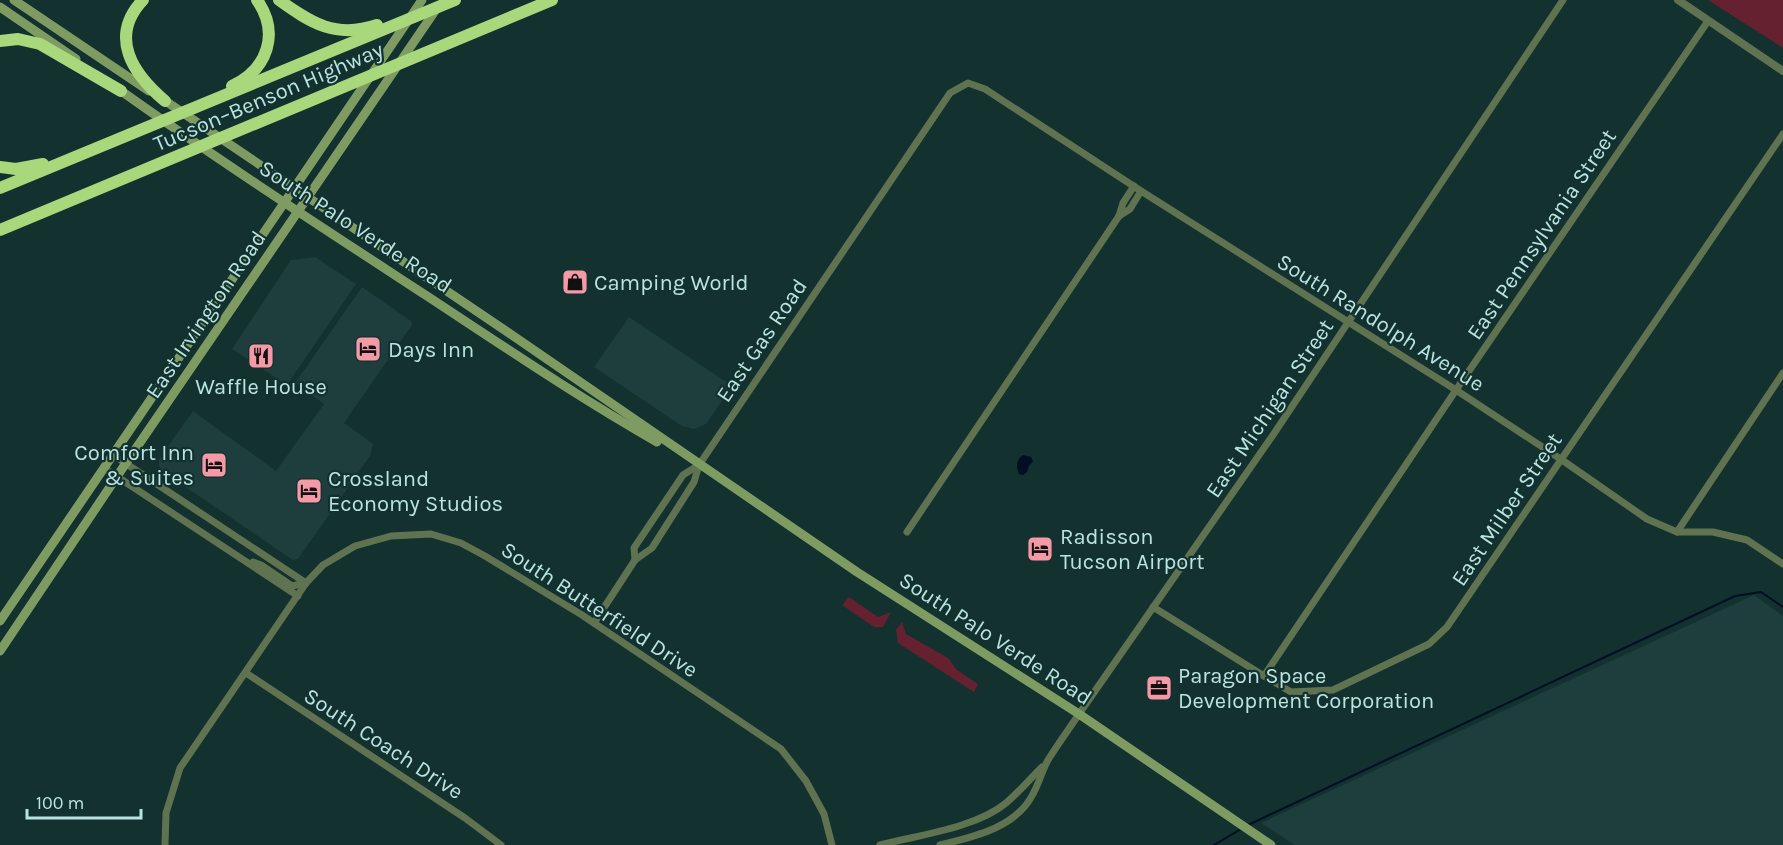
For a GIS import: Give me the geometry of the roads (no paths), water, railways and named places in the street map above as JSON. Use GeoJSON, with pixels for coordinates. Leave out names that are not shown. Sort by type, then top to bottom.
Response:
{"type":"FeatureCollection","features":[{"type":"Feature","properties":{"kind":"highway"},"geometry":{"type":"LineString","coordinates":[[143,0],[129,23],[126,39],[127,50],[137,72],[165,101]]}},
{"type":"Feature","properties":{"kind":"highway"},"geometry":{"type":"LineString","coordinates":[[207,100],[241,81],[261,61],[267,47],[268,28],[257,0]]}},
{"type":"Feature","properties":{"kind":"highway"},"geometry":{"type":"LineString","coordinates":[[279,0],[309,21],[330,28],[356,30],[382,27],[448,0]]}},
{"type":"Feature","properties":{"kind":"highway","name":"Tucson–Benson Highway"},"geometry":{"type":"LineString","coordinates":[[0,189],[382,27],[455,0]]}},
{"type":"Feature","properties":{"kind":"highway","name":"Tucson–Benson Highway"},"geometry":{"type":"LineString","coordinates":[[0,230],[552,0]]}},
{"type":"Feature","properties":{"kind":"highway"},"geometry":{"type":"LineString","coordinates":[[0,41],[24,40],[40,44],[121,91]]}},
{"type":"Feature","properties":{"kind":"highway"},"geometry":{"type":"LineString","coordinates":[[0,167],[16,169],[34,167],[113,142]]}},
{"type":"Feature","properties":{"kind":"main road","name":"South Palo Verde Road"},"geometry":{"type":"LineString","coordinates":[[14,0],[309,197],[857,572],[1079,714],[1271,845]]}},
{"type":"Feature","properties":{"kind":"main road","name":"East Irvington Road"},"geometry":{"type":"LineString","coordinates":[[0,621],[422,0]]}},
{"type":"Feature","properties":{"kind":"main road","name":"East Irvington Road"},"geometry":{"type":"LineString","coordinates":[[0,651],[442,0]]}},
{"type":"Feature","properties":{"kind":"main road","name":"South Palo Verde Road"},"geometry":{"type":"LineString","coordinates":[[0,7],[285,203],[606,413],[699,465]]}},
{"type":"Feature","properties":{"kind":"main road"},"geometry":{"type":"LineString","coordinates":[[507,348],[532,357],[568,381],[574,383],[578,381]]}},
{"type":"Feature","properties":{"kind":"street","name":"East Michigan Street"},"geometry":{"type":"LineString","coordinates":[[1079,714],[1263,450],[1563,0]]}},
{"type":"Feature","properties":{"kind":"street"},"geometry":{"type":"LineString","coordinates":[[1678,0],[1783,71]]}},
{"type":"Feature","properties":{"kind":"street","name":"East Pennsylvania Street"},"geometry":{"type":"LineString","coordinates":[[1264,676],[1708,21]]}},
{"type":"Feature","properties":{"kind":"street","name":"South Randolph Avenue"},"geometry":{"type":"LineString","coordinates":[[968,83],[985,88],[1141,191],[1456,390],[1647,519],[1677,532],[1713,532],[1747,540],[1783,564]]}},
{"type":"Feature","properties":{"kind":"street","name":"East Gas Road"},"geometry":{"type":"LineString","coordinates":[[594,623],[635,560],[652,548],[694,482],[699,465],[950,93],[968,83]]}},
{"type":"Feature","properties":{"kind":"street","name":"East Milber Street"},"geometry":{"type":"LineString","coordinates":[[1153,607],[1291,692],[1333,690],[1429,644],[1448,627],[1783,135]]}},
{"type":"Feature","properties":{"kind":"street"},"geometry":{"type":"LineString","coordinates":[[907,532],[1119,216],[1123,203],[1134,186]]}},
{"type":"Feature","properties":{"kind":"street"},"geometry":{"type":"LineString","coordinates":[[1119,216],[1130,209],[1141,191]]}},
{"type":"Feature","properties":{"kind":"street"},"geometry":{"type":"LineString","coordinates":[[1677,532],[1783,373]]}},
{"type":"Feature","properties":{"kind":"street"},"geometry":{"type":"LineString","coordinates":[[113,455],[306,583]]}},
{"type":"Feature","properties":{"kind":"street"},"geometry":{"type":"LineString","coordinates":[[635,560],[634,548],[682,475],[699,465]]}},
{"type":"Feature","properties":{"kind":"street"},"geometry":{"type":"LineString","coordinates":[[104,468],[298,596]]}},
{"type":"Feature","properties":{"kind":"street","name":"South Butterfield Drive"},"geometry":{"type":"LineString","coordinates":[[165,845],[166,813],[180,768],[306,583],[323,565],[356,546],[391,536],[431,534],[460,543],[485,556],[594,623],[781,749],[806,781],[824,814],[832,845]]}},
{"type":"Feature","properties":{"kind":"street"},"geometry":{"type":"LineString","coordinates":[[240,558],[261,565],[292,586],[306,583]]}},
{"type":"Feature","properties":{"kind":"street","name":"South Coach Drive"},"geometry":{"type":"LineString","coordinates":[[246,673],[465,818],[501,845]]}},
{"type":"Feature","properties":{"kind":"street"},"geometry":{"type":"LineString","coordinates":[[940,845],[974,837],[998,827],[1020,811],[1033,794],[1048,760],[1079,714]]}},
{"type":"Feature","properties":{"kind":"street"},"geometry":{"type":"LineString","coordinates":[[880,845],[984,817],[1006,803],[1048,760]]}},
{"type":"Feature","properties":{"kind":"street"},"geometry":{"type":"LineString","coordinates":[[991,813],[998,827]]}},
{"type":"Feature","properties":{"kind":"waterway"},"geometry":{"type":"LineString","coordinates":[[1248,825],[1735,596],[1761,592],[1783,607]]}},
{"type":"Feature","properties":{"kind":"waterway"},"geometry":{"type":"LineString","coordinates":[[1214,845],[1241,829]]}},
{"type":"Feature","properties":{"kind":"place","name":"Camping World"},"geometry":{"type":"Point","coordinates":[575,282]}},
{"type":"Feature","properties":{"kind":"place","name":"Days Inn"},"geometry":{"type":"Point","coordinates":[368,349]}},
{"type":"Feature","properties":{"kind":"place","name":"Waffle House"},"geometry":{"type":"Point","coordinates":[261,356]}},
{"type":"Feature","properties":{"kind":"place","name":"Comfort Inn & Suites"},"geometry":{"type":"Point","coordinates":[214,465]}},
{"type":"Feature","properties":{"kind":"place","name":"Crossland Economy Studios"},"geometry":{"type":"Point","coordinates":[309,491]}},
{"type":"Feature","properties":{"kind":"place","name":"Radisson Tucson Airport"},"geometry":{"type":"Point","coordinates":[1040,549]}},
{"type":"Feature","properties":{"kind":"place","name":"Paragon Space Development Corporation"},"geometry":{"type":"Point","coordinates":[1159,688]}}]}
